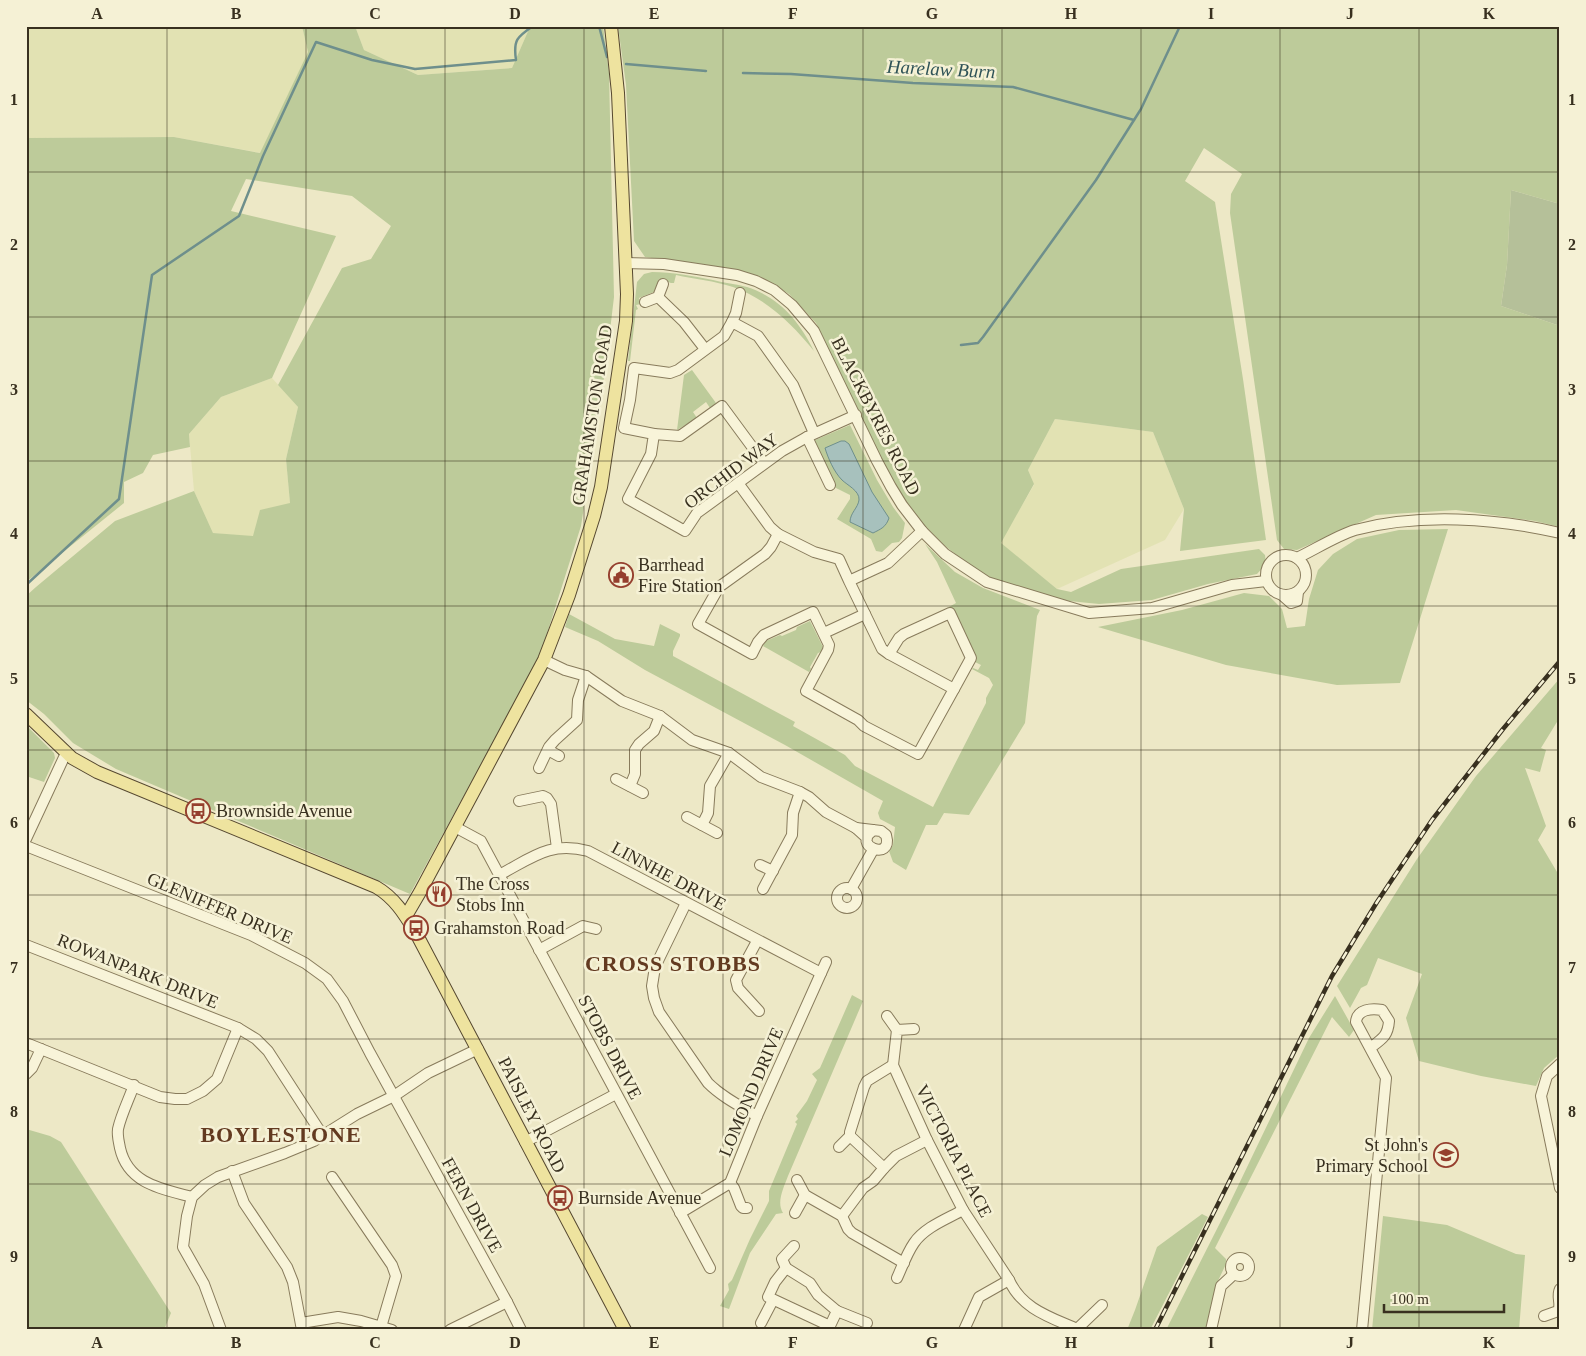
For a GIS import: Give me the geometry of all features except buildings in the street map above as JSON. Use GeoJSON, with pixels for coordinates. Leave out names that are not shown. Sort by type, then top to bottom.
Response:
{"type":"FeatureCollection","features":[{"type":"Feature","properties":{"kind":"main road","name":"GRAHAMSTON ROAD"},"geometry":{"type":"LineString","coordinates":[[406,916],[544,660],[569,595],[594,516],[601,487],[626,320],[618,93],[612,26]]}},
{"type":"Feature","properties":{"kind":"main road","name":"PAISLEY ROAD"},"geometry":{"type":"LineString","coordinates":[[26,714],[39,724],[66,752],[97,772],[376,887],[388,894],[406,916],[625,1330]]}},
{"type":"Feature","properties":{"kind":"street","name":"BLACKBYRES ROAD"},"geometry":{"type":"LineString","coordinates":[[625,263],[664,264],[737,275],[756,281],[774,290],[792,305],[814,331],[891,488],[922,531],[945,554],[987,582],[1089,613],[1152,608],[1232,585],[1266,581]]}},
{"type":"Feature","properties":{"kind":"street"},"geometry":{"type":"LineString","coordinates":[[645,302],[658,297],[663,284]]}},
{"type":"Feature","properties":{"kind":"street"},"geometry":{"type":"LineString","coordinates":[[740,293],[736,313],[724,336],[678,370],[670,373],[634,368],[624,428],[654,434],[680,436],[722,406],[764,463]]}},
{"type":"Feature","properties":{"kind":"street"},"geometry":{"type":"LineString","coordinates":[[658,297],[684,322],[705,349]]}},
{"type":"Feature","properties":{"kind":"street"},"geometry":{"type":"LineString","coordinates":[[732,322],[758,336],[792,385],[830,485]]}},
{"type":"Feature","properties":{"kind":"street","name":"ORCHID WAY"},"geometry":{"type":"LineString","coordinates":[[654,434],[650,454],[628,499],[685,531],[697,513],[764,463],[811,435],[856,415]]}},
{"type":"Feature","properties":{"kind":"street"},"geometry":{"type":"LineString","coordinates":[[738,483],[770,527],[778,534],[814,552],[838,558],[881,648],[888,654],[954,689]]}},
{"type":"Feature","properties":{"kind":"street"},"geometry":{"type":"LineString","coordinates":[[1297,558],[1354,531],[1396,522],[1435,520],[1477,521],[1528,526],[1560,532]]}},
{"type":"Feature","properties":{"kind":"street"},"geometry":{"type":"LineString","coordinates":[[850,581],[888,563],[922,531]]}},
{"type":"Feature","properties":{"kind":"street"},"geometry":{"type":"LineString","coordinates":[[778,534],[765,554],[719,587],[698,624],[752,654],[764,635],[813,612],[829,645],[806,691],[858,720],[864,726],[918,754],[971,658],[950,613],[904,634],[888,654]]}},
{"type":"Feature","properties":{"kind":"street"},"geometry":{"type":"LineString","coordinates":[[1283,555],[1297,558],[1302,562],[1306,581],[1298,592],[1292,595],[1282,595],[1273,592],[1266,581],[1267,567],[1277,557],[1283,555]]}},
{"type":"Feature","properties":{"kind":"street"},"geometry":{"type":"LineString","coordinates":[[824,633],[865,614]]}},
{"type":"Feature","properties":{"kind":"street"},"geometry":{"type":"LineString","coordinates":[[544,660],[565,670],[586,676],[622,701],[660,716],[692,740],[729,753],[761,777],[800,792],[809,797],[826,812],[856,828],[878,831],[887,839],[886,846],[880,850],[873,850],[868,845],[878,831]]}},
{"type":"Feature","properties":{"kind":"street"},"geometry":{"type":"LineString","coordinates":[[539,768],[548,750],[559,735],[577,720],[578,700],[586,676]]}},
{"type":"Feature","properties":{"kind":"street"},"geometry":{"type":"LineString","coordinates":[[630,786],[634,774],[635,750],[654,731],[660,716]]}},
{"type":"Feature","properties":{"kind":"street"},"geometry":{"type":"LineString","coordinates":[[548,750],[560,756]]}},
{"type":"Feature","properties":{"kind":"street"},"geometry":{"type":"LineString","coordinates":[[26,839],[31,816],[66,752]]}},
{"type":"Feature","properties":{"kind":"street"},"geometry":{"type":"LineString","coordinates":[[702,825],[708,813],[710,786],[729,753]]}},
{"type":"Feature","properties":{"kind":"street"},"geometry":{"type":"LineString","coordinates":[[616,778],[643,793]]}},
{"type":"Feature","properties":{"kind":"street"},"geometry":{"type":"LineString","coordinates":[[763,889],[792,835],[793,813],[800,792]]}},
{"type":"Feature","properties":{"kind":"street"},"geometry":{"type":"LineString","coordinates":[[519,801],[543,796],[549,801],[557,848]]}},
{"type":"Feature","properties":{"kind":"street"},"geometry":{"type":"LineString","coordinates":[[687,817],[717,833]]}},
{"type":"Feature","properties":{"kind":"street","name":"STOBS DRIVE"},"geometry":{"type":"LineString","coordinates":[[455,827],[481,841],[710,1268]]}},
{"type":"Feature","properties":{"kind":"street","name":"GLENIFFER DRIVE"},"geometry":{"type":"LineString","coordinates":[[26,846],[251,935],[304,963],[327,979],[335,988],[394,1096]]}},
{"type":"Feature","properties":{"kind":"street","name":"LINNHE DRIVE"},"geometry":{"type":"LineString","coordinates":[[499,875],[546,850],[567,847],[588,851],[821,973]]}},
{"type":"Feature","properties":{"kind":"street"},"geometry":{"type":"LineString","coordinates":[[851,889],[873,850]]}},
{"type":"Feature","properties":{"kind":"street"},"geometry":{"type":"LineString","coordinates":[[760,865],[772,871]]}},
{"type":"Feature","properties":{"kind":"street"},"geometry":{"type":"LineString","coordinates":[[686,903],[655,967],[652,986],[654,998],[659,1012],[708,1083],[714,1089],[757,1116]]}},
{"type":"Feature","properties":{"kind":"street"},"geometry":{"type":"LineString","coordinates":[[539,950],[582,926],[596,929]]}},
{"type":"Feature","properties":{"kind":"street"},"geometry":{"type":"LineString","coordinates":[[757,941],[736,980],[738,988],[759,1011]]}},
{"type":"Feature","properties":{"kind":"street","name":"ROWANPARK DRIVE"},"geometry":{"type":"LineString","coordinates":[[26,945],[238,1028],[256,1039],[268,1051],[323,1136]]}},
{"type":"Feature","properties":{"kind":"street","name":"LOMOND DRIVE"},"geometry":{"type":"LineString","coordinates":[[680,1213],[730,1183],[757,1116],[826,962]]}},
{"type":"Feature","properties":{"kind":"street"},"geometry":{"type":"LineString","coordinates":[[839,1147],[850,1136],[867,1081],[893,1065],[897,1030],[888,1016]]}},
{"type":"Feature","properties":{"kind":"street"},"geometry":{"type":"LineString","coordinates":[[26,1043],[160,1097],[187,1099],[197,1095],[217,1079],[238,1028]]}},
{"type":"Feature","properties":{"kind":"street"},"geometry":{"type":"LineString","coordinates":[[897,1030],[914,1029]]}},
{"type":"Feature","properties":{"kind":"street"},"geometry":{"type":"LineString","coordinates":[[1362,1330],[1386,1078],[1370,1048]]}},
{"type":"Feature","properties":{"kind":"street"},"geometry":{"type":"LineString","coordinates":[[26,1074],[32,1068],[41,1049]]}},
{"type":"Feature","properties":{"kind":"street"},"geometry":{"type":"LineString","coordinates":[[221,1330],[204,1284],[183,1247],[187,1216],[192,1198],[205,1185],[218,1177],[284,1154],[323,1136],[357,1114],[394,1096],[428,1072],[478,1049]]}},
{"type":"Feature","properties":{"kind":"street"},"geometry":{"type":"LineString","coordinates":[[1560,1064],[1547,1076],[1541,1096],[1557,1160],[1560,1188]]}},
{"type":"Feature","properties":{"kind":"street","name":"VICTORIA PLACE"},"geometry":{"type":"LineString","coordinates":[[893,1065],[923,1127],[927,1140],[963,1210],[1018,1296],[1031,1308],[1076,1330]]}},
{"type":"Feature","properties":{"kind":"street"},"geometry":{"type":"LineString","coordinates":[[134,1086],[118,1128],[121,1154],[128,1168],[136,1178],[192,1198]]}},
{"type":"Feature","properties":{"kind":"street"},"geometry":{"type":"LineString","coordinates":[[526,1142],[616,1094]]}},
{"type":"Feature","properties":{"kind":"street","name":"FERN DRIVE"},"geometry":{"type":"LineString","coordinates":[[394,1096],[521,1330]]}},
{"type":"Feature","properties":{"kind":"street"},"geometry":{"type":"LineString","coordinates":[[850,1136],[884,1168]]}},
{"type":"Feature","properties":{"kind":"street"},"geometry":{"type":"LineString","coordinates":[[842,1216],[863,1188],[873,1181],[896,1156],[927,1140]]}},
{"type":"Feature","properties":{"kind":"street"},"geometry":{"type":"LineString","coordinates":[[232,1172],[244,1203],[287,1267],[293,1282],[301,1326],[338,1317],[392,1330]]}},
{"type":"Feature","properties":{"kind":"street"},"geometry":{"type":"LineString","coordinates":[[332,1177],[392,1265],[396,1276],[381,1327]]}},
{"type":"Feature","properties":{"kind":"street"},"geometry":{"type":"LineString","coordinates":[[798,1180],[805,1195],[842,1216],[852,1233],[904,1262]]}},
{"type":"Feature","properties":{"kind":"street"},"geometry":{"type":"LineString","coordinates":[[730,1183],[741,1206],[747,1208]]}},
{"type":"Feature","properties":{"kind":"street"},"geometry":{"type":"LineString","coordinates":[[795,1213],[805,1195]]}},
{"type":"Feature","properties":{"kind":"street"},"geometry":{"type":"LineString","coordinates":[[897,1278],[914,1242],[929,1228],[963,1210]]}},
{"type":"Feature","properties":{"kind":"street"},"geometry":{"type":"LineString","coordinates":[[794,1246],[782,1260],[786,1268],[810,1283],[818,1295],[837,1311],[867,1323]]}},
{"type":"Feature","properties":{"kind":"street"},"geometry":{"type":"LineString","coordinates":[[786,1268],[775,1282],[768,1297],[829,1328],[837,1311]]}},
{"type":"Feature","properties":{"kind":"street"},"geometry":{"type":"LineString","coordinates":[[1211,1330],[1221,1286],[1234,1274]]}},
{"type":"Feature","properties":{"kind":"street"},"geometry":{"type":"LineString","coordinates":[[964,1330],[979,1297],[1009,1280]]}},
{"type":"Feature","properties":{"kind":"street"},"geometry":{"type":"LineString","coordinates":[[1544,1316],[1560,1309],[1558,1296],[1560,1289]]}},
{"type":"Feature","properties":{"kind":"street"},"geometry":{"type":"LineString","coordinates":[[761,1323],[774,1300]]}},
{"type":"Feature","properties":{"kind":"street"},"geometry":{"type":"LineString","coordinates":[[450,1330],[507,1302]]}},
{"type":"Feature","properties":{"kind":"street"},"geometry":{"type":"LineString","coordinates":[[1076,1330],[1102,1305]]}},
{"type":"Feature","properties":{"kind":"green space"},"geometry":{"type":"Polygon","coordinates":[[[26,26],[302,26],[308,52],[261,153],[174,137],[26,138],[26,26]]]}},
{"type":"Feature","properties":{"kind":"green space"},"geometry":{"type":"Polygon","coordinates":[[[302,26],[355,26],[364,50],[418,75],[512,68],[529,29],[546,26],[603,26],[609,73],[614,297],[606,364],[581,526],[539,659],[410,894],[116,769],[73,743],[44,714],[26,700],[26,596],[115,521],[194,491],[213,533],[253,536],[260,510],[290,503],[286,459],[298,407],[278,385],[342,268],[371,259],[391,226],[352,196],[246,179],[231,211],[336,236],[272,378],[221,397],[189,434],[190,447],[153,455],[143,473],[124,482],[124,503],[26,582],[26,138],[174,137],[260,153],[308,52],[302,26]]]}},
{"type":"Feature","properties":{"kind":"green space"},"geometry":{"type":"Polygon","coordinates":[[[355,26],[546,26],[529,29],[512,68],[418,75],[364,50],[355,26]]]}},
{"type":"Feature","properties":{"kind":"green space"},"geometry":{"type":"Polygon","coordinates":[[[618,26],[1560,26],[1560,204],[1511,190],[1507,265],[1501,306],[1560,326],[1560,527],[1535,521],[1456,510],[1376,515],[1297,550],[1284,549],[1277,540],[1230,213],[1231,194],[1242,174],[1204,148],[1185,181],[1215,202],[1266,540],[1180,551],[1184,509],[1153,432],[1055,419],[1028,470],[1034,484],[1001,543],[1057,589],[1071,592],[1121,569],[1259,549],[1265,555],[1266,564],[1257,574],[1208,584],[1152,600],[1099,604],[1059,600],[1014,588],[979,573],[944,545],[912,513],[884,466],[816,323],[789,294],[761,277],[741,271],[645,257],[634,241],[626,85],[618,26]]]}},
{"type":"Feature","properties":{"kind":"green space"},"geometry":{"type":"Polygon","coordinates":[[[1511,190],[1560,204],[1560,326],[1501,306],[1507,265],[1511,190]]]}},
{"type":"Feature","properties":{"kind":"green space"},"geometry":{"type":"Polygon","coordinates":[[[652,272],[698,277],[743,286],[759,292],[779,304],[795,320],[814,351],[788,322],[757,298],[726,285],[676,275],[674,283],[659,279],[654,292],[639,298],[641,304],[636,305],[638,309],[636,310],[630,361],[628,361],[637,282],[644,274],[652,272]]]}},
{"type":"Feature","properties":{"kind":"green space"},"geometry":{"type":"Polygon","coordinates":[[[692,370],[716,403],[710,408],[706,402],[693,412],[697,418],[677,430],[684,375],[692,370]]]}},
{"type":"Feature","properties":{"kind":"green space"},"geometry":{"type":"Polygon","coordinates":[[[272,378],[298,407],[286,459],[290,503],[253,537],[213,533],[194,491],[189,434],[221,397],[272,378]]]}},
{"type":"Feature","properties":{"kind":"green space"},"geometry":{"type":"Polygon","coordinates":[[[1055,419],[1153,432],[1184,509],[1165,540],[1057,589],[1000,543],[1034,485],[1028,470],[1055,419]]]}},
{"type":"Feature","properties":{"kind":"green space"},"geometry":{"type":"Polygon","coordinates":[[[850,425],[877,480],[905,523],[902,538],[899,542],[892,543],[882,552],[876,551],[871,539],[837,519],[850,499],[850,495],[833,485],[813,441],[850,425]]]}},
{"type":"Feature","properties":{"kind":"green space"},"geometry":{"type":"Polygon","coordinates":[[[1448,529],[1400,683],[1337,685],[1226,665],[1098,627],[1182,610],[1244,593],[1269,596],[1282,609],[1287,628],[1305,626],[1309,599],[1318,570],[1333,554],[1357,539],[1399,530],[1448,529]]]}},
{"type":"Feature","properties":{"kind":"green space"},"geometry":{"type":"Polygon","coordinates":[[[925,544],[955,572],[983,588],[1040,610],[1037,616],[1025,723],[969,815],[944,813],[937,825],[926,825],[906,870],[893,862],[889,851],[893,845],[895,827],[880,819],[878,813],[883,801],[785,745],[645,670],[598,641],[565,627],[569,614],[615,639],[654,646],[660,624],[680,634],[673,651],[673,656],[795,722],[793,726],[845,755],[855,766],[933,807],[986,703],[986,698],[993,685],[989,678],[972,669],[978,670],[981,665],[973,661],[952,609],[949,610],[947,608],[956,603],[937,562],[925,544]]]}},
{"type":"Feature","properties":{"kind":"green space"},"geometry":{"type":"Polygon","coordinates":[[[810,621],[823,647],[810,667],[809,672],[763,646],[766,641],[796,630],[797,627],[810,621]]]}},
{"type":"Feature","properties":{"kind":"green space"},"geometry":{"type":"Polygon","coordinates":[[[1560,678],[1560,717],[1541,748],[1546,750],[1540,772],[1525,768],[1546,826],[1538,840],[1560,877],[1560,1054],[1544,1068],[1536,1086],[1481,1076],[1419,1061],[1406,1018],[1422,974],[1378,958],[1367,985],[1361,988],[1350,1008],[1337,986],[1417,859],[1476,776],[1560,678]]]}},
{"type":"Feature","properties":{"kind":"green space"},"geometry":{"type":"Polygon","coordinates":[[[26,725],[54,753],[55,758],[44,782],[26,776],[26,725]]]}},
{"type":"Feature","properties":{"kind":"green space"},"geometry":{"type":"Polygon","coordinates":[[[852,995],[863,1001],[781,1194],[780,1204],[783,1213],[776,1214],[750,1253],[729,1309],[720,1306],[729,1290],[728,1284],[732,1280],[769,1201],[769,1191],[797,1124],[795,1122],[798,1119],[796,1116],[807,1101],[817,1080],[812,1074],[820,1068],[852,995]]]}},
{"type":"Feature","properties":{"kind":"green space"},"geometry":{"type":"Polygon","coordinates":[[[1335,996],[1354,1030],[1349,1037],[1332,1017],[1215,1248],[1226,1259],[1226,1264],[1217,1283],[1205,1330],[1166,1330],[1226,1211],[1309,1038],[1335,996]]]}},
{"type":"Feature","properties":{"kind":"green space"},"geometry":{"type":"Polygon","coordinates":[[[26,1129],[50,1136],[61,1142],[171,1313],[164,1330],[26,1330],[26,1129]]]}},
{"type":"Feature","properties":{"kind":"green space"},"geometry":{"type":"Polygon","coordinates":[[[1202,1214],[1208,1217],[1150,1330],[1127,1330],[1157,1247],[1202,1214]]]}},
{"type":"Feature","properties":{"kind":"green space"},"geometry":{"type":"Polygon","coordinates":[[[1383,1216],[1447,1225],[1516,1254],[1525,1255],[1519,1330],[1372,1330],[1383,1216]]]}},
{"type":"Feature","properties":{"kind":"water"},"geometry":{"type":"Polygon","coordinates":[[[841,441],[849,444],[872,492],[889,518],[885,526],[873,533],[850,522],[859,497],[836,473],[825,448],[841,441]]]}},
{"type":"Feature","properties":{"kind":"waterway"},"geometry":{"type":"LineString","coordinates":[[26,585],[119,499],[152,275],[239,216],[263,156],[316,42],[372,60],[415,69],[516,60],[515,48],[517,40],[533,26]]}},
{"type":"Feature","properties":{"kind":"waterway"},"geometry":{"type":"LineString","coordinates":[[599,26],[607,57]]}},
{"type":"Feature","properties":{"kind":"waterway"},"geometry":{"type":"LineString","coordinates":[[961,345],[978,343],[983,337],[1096,180],[1141,109],[1180,26]]}},
{"type":"Feature","properties":{"kind":"waterway"},"geometry":{"type":"LineString","coordinates":[[626,64],[706,71]]}},
{"type":"Feature","properties":{"kind":"waterway","name":"Harelaw Burn"},"geometry":{"type":"LineString","coordinates":[[743,73],[1013,87],[1134,120]]}},
{"type":"Feature","properties":{"kind":"railway"},"geometry":{"type":"LineString","coordinates":[[1155,1330],[1332,976],[1377,902],[1432,820],[1503,729],[1560,661]]}},
{"type":"Feature","properties":{"kind":"place","name":"Barrhead Fire Station"},"geometry":{"type":"Point","coordinates":[621,575]}},
{"type":"Feature","properties":{"kind":"place","name":"Brownside Avenue"},"geometry":{"type":"Point","coordinates":[198,811]}},
{"type":"Feature","properties":{"kind":"place","name":"The Cross Stobs Inn"},"geometry":{"type":"Point","coordinates":[439,894]}},
{"type":"Feature","properties":{"kind":"place","name":"Grahamston Road"},"geometry":{"type":"Point","coordinates":[416,928]}},
{"type":"Feature","properties":{"kind":"place","name":"St John's Primary School"},"geometry":{"type":"Point","coordinates":[1446,1155]}},
{"type":"Feature","properties":{"kind":"place","name":"Burnside Avenue"},"geometry":{"type":"Point","coordinates":[560,1198]}},
{"type":"Feature","properties":{"kind":"district","name":"CROSS STOBBS"},"geometry":{"type":"Point","coordinates":[673,963]}},
{"type":"Feature","properties":{"kind":"district","name":"BOYLESTONE"},"geometry":{"type":"Point","coordinates":[281,1134]}}]}
